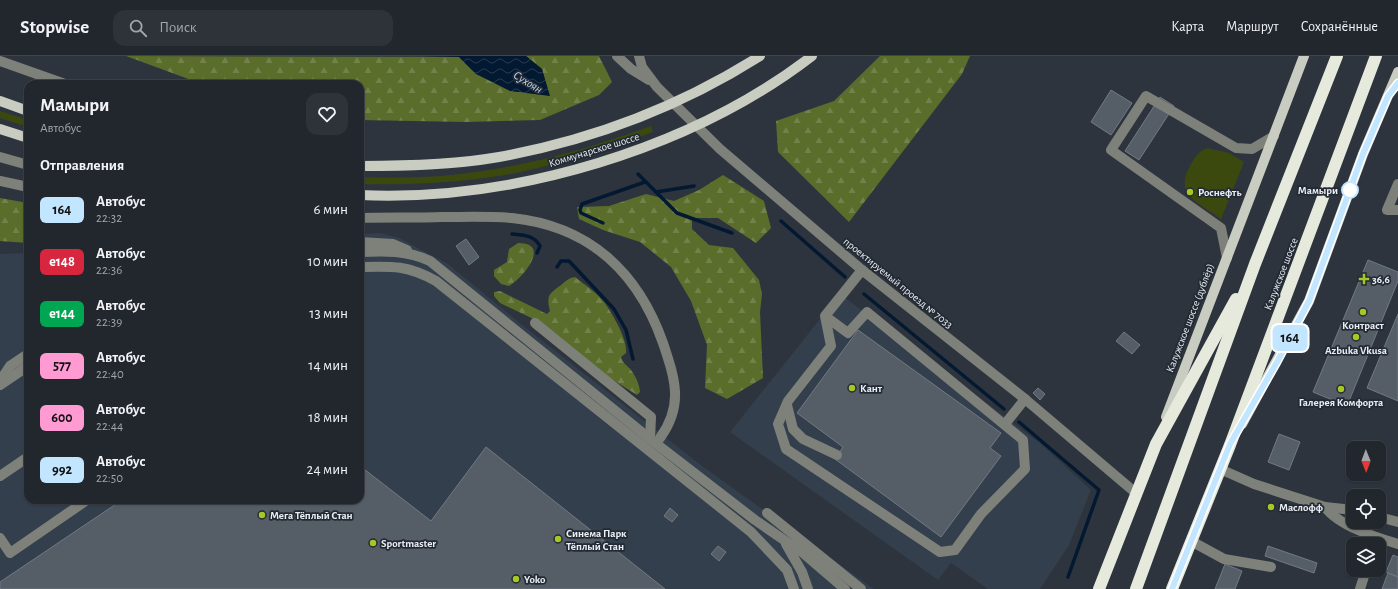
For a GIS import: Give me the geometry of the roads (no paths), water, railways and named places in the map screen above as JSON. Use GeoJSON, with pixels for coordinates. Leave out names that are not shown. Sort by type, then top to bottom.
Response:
{"type":"FeatureCollection","features":[{"type":"Feature","properties":{"kind":"highway"},"geometry":{"type":"LineString","coordinates":[[1136,589],[1255,264],[1337,56]]}},
{"type":"Feature","properties":{"kind":"highway","name":"Калужское шоссе"},"geometry":{"type":"LineString","coordinates":[[1172,589],[1230,444],[1376,56]]}},
{"type":"Feature","properties":{"kind":"highway"},"geometry":{"type":"LineString","coordinates":[[1156,444],[1255,264]]}},
{"type":"Feature","properties":{"kind":"highway","name":"Калужское шоссе (дублёр)"},"geometry":{"type":"LineString","coordinates":[[1099,589],[1156,444]]}},
{"type":"Feature","properties":{"kind":"main road","name":"Коммунарское шоссе"},"geometry":{"type":"LineString","coordinates":[[364,165],[408,166],[450,163],[498,157],[529,151],[604,130],[672,104],[726,78],[760,56]]}},
{"type":"Feature","properties":{"kind":"main road","name":"Коммунарское шоссе"},"geometry":{"type":"LineString","coordinates":[[364,196],[451,193],[499,186],[553,176],[612,159],[696,126],[739,103],[796,68],[812,56]]}},
{"type":"Feature","properties":{"kind":"main road","name":"Калужское шоссе (дублёр)"},"geometry":{"type":"LineString","coordinates":[[1156,444],[1304,56]]}},
{"type":"Feature","properties":{"kind":"main road"},"geometry":{"type":"LineString","coordinates":[[1230,444],[1277,362],[1309,301],[1363,154],[1398,72]]}},
{"type":"Feature","properties":{"kind":"main road"},"geometry":{"type":"LineString","coordinates":[[0,101],[24,110]]}},
{"type":"Feature","properties":{"kind":"main road"},"geometry":{"type":"LineString","coordinates":[[0,129],[24,137]]}},
{"type":"Feature","properties":{"kind":"street"},"geometry":{"type":"LineString","coordinates":[[617,56],[631,68],[652,82]]}},
{"type":"Feature","properties":{"kind":"street"},"geometry":{"type":"LineString","coordinates":[[639,56],[642,67],[652,82]]}},
{"type":"Feature","properties":{"kind":"street"},"geometry":{"type":"LineString","coordinates":[[0,61],[54,80]]}},
{"type":"Feature","properties":{"kind":"street","name":"проектируемый проезд № 7033"},"geometry":{"type":"LineString","coordinates":[[652,82],[672,104],[720,149],[862,270],[1025,400],[1137,494]]}},
{"type":"Feature","properties":{"kind":"street"},"geometry":{"type":"LineString","coordinates":[[1388,96],[1398,83]]}},
{"type":"Feature","properties":{"kind":"street"},"geometry":{"type":"LineString","coordinates":[[1228,258],[1221,228],[1111,150],[1146,96],[1236,148],[1252,149],[1274,136]]}},
{"type":"Feature","properties":{"kind":"street"},"geometry":{"type":"LineString","coordinates":[[0,157],[24,164]]}},
{"type":"Feature","properties":{"kind":"street"},"geometry":{"type":"LineString","coordinates":[[0,181],[24,186]]}},
{"type":"Feature","properties":{"kind":"street"},"geometry":{"type":"LineString","coordinates":[[1398,184],[1387,210],[1398,210]]}},
{"type":"Feature","properties":{"kind":"street"},"geometry":{"type":"LineString","coordinates":[[364,218],[512,218],[550,226],[570,233],[600,250],[625,273],[642,297],[656,323],[669,362],[675,384],[676,405],[670,421],[655,438]]}},
{"type":"Feature","properties":{"kind":"street"},"geometry":{"type":"LineString","coordinates":[[364,242],[393,244],[430,261],[782,540],[803,553],[845,589]]}},
{"type":"Feature","properties":{"kind":"street"},"geometry":{"type":"LineString","coordinates":[[364,252],[398,252],[416,254]]}},
{"type":"Feature","properties":{"kind":"street"},"geometry":{"type":"LineString","coordinates":[[418,271],[430,261]]}},
{"type":"Feature","properties":{"kind":"street"},"geometry":{"type":"LineString","coordinates":[[364,267],[396,266],[418,271],[436,281],[751,532],[787,570],[794,589]]}},
{"type":"Feature","properties":{"kind":"street"},"geometry":{"type":"LineString","coordinates":[[826,316],[848,333],[867,312],[1023,440],[1025,469],[981,514],[955,550],[940,552],[786,449],[778,424],[787,405],[831,346],[826,316],[862,270]]}},
{"type":"Feature","properties":{"kind":"street"},"geometry":{"type":"LineString","coordinates":[[535,323],[651,417],[655,438]]}},
{"type":"Feature","properties":{"kind":"street"},"geometry":{"type":"LineString","coordinates":[[0,381],[10,366],[24,357]]}},
{"type":"Feature","properties":{"kind":"street"},"geometry":{"type":"LineString","coordinates":[[0,385],[24,369]]}},
{"type":"Feature","properties":{"kind":"street"},"geometry":{"type":"LineString","coordinates":[[1005,424],[1025,400]]}},
{"type":"Feature","properties":{"kind":"street"},"geometry":{"type":"LineString","coordinates":[[787,405],[793,429],[803,439],[837,456]]}},
{"type":"Feature","properties":{"kind":"street"},"geometry":{"type":"LineString","coordinates":[[0,476],[24,460]]}},
{"type":"Feature","properties":{"kind":"street"},"geometry":{"type":"LineString","coordinates":[[1220,469],[1254,484],[1325,507],[1346,508]]}},
{"type":"Feature","properties":{"kind":"street"},"geometry":{"type":"LineString","coordinates":[[0,538],[10,553],[81,504]]}},
{"type":"Feature","properties":{"kind":"street"},"geometry":{"type":"LineString","coordinates":[[1325,507],[1332,516],[1368,537]]}},
{"type":"Feature","properties":{"kind":"street"},"geometry":{"type":"LineString","coordinates":[[767,513],[861,589]]}},
{"type":"Feature","properties":{"kind":"street"},"geometry":{"type":"LineString","coordinates":[[1386,519],[1398,522]]}},
{"type":"Feature","properties":{"kind":"street"},"geometry":{"type":"LineString","coordinates":[[782,540],[802,572],[808,589]]}},
{"type":"Feature","properties":{"kind":"street"},"geometry":{"type":"LineString","coordinates":[[1191,541],[1224,559],[1271,567]]}},
{"type":"Feature","properties":{"kind":"street"},"geometry":{"type":"LineString","coordinates":[[1386,542],[1398,544]]}},
{"type":"Feature","properties":{"kind":"street"},"geometry":{"type":"LineString","coordinates":[[1360,589],[1364,577]]}},
{"type":"Feature","properties":{"kind":"water","name":"Сухоян"},"geometry":{"type":"Polygon","coordinates":[[[424,56],[526,56],[542,69],[550,96],[510,91],[476,74],[459,57],[424,56]]]}},
{"type":"Feature","properties":{"kind":"waterway"},"geometry":{"type":"LineString","coordinates":[[638,174],[677,213],[732,233]]}},
{"type":"Feature","properties":{"kind":"waterway"},"geometry":{"type":"LineString","coordinates":[[603,223],[581,213],[580,210],[582,204],[645,182]]}},
{"type":"Feature","properties":{"kind":"waterway"},"geometry":{"type":"LineString","coordinates":[[656,192],[694,186]]}},
{"type":"Feature","properties":{"kind":"waterway"},"geometry":{"type":"LineString","coordinates":[[781,221],[845,277]]}},
{"type":"Feature","properties":{"kind":"waterway"},"geometry":{"type":"LineString","coordinates":[[512,234],[528,236],[538,242],[540,246],[537,253]]}},
{"type":"Feature","properties":{"kind":"waterway"},"geometry":{"type":"LineString","coordinates":[[557,267],[561,261],[569,261],[614,309],[626,330],[633,359]]}},
{"type":"Feature","properties":{"kind":"waterway"},"geometry":{"type":"LineString","coordinates":[[864,294],[1004,409]]}},
{"type":"Feature","properties":{"kind":"waterway"},"geometry":{"type":"LineString","coordinates":[[1019,422],[1099,490],[1068,577]]}},
{"type":"Feature","properties":{"kind":"place","name":"Мамыри"},"geometry":{"type":"Point","coordinates":[1350,190]}},
{"type":"Feature","properties":{"kind":"place","name":"Роснефть"},"geometry":{"type":"Point","coordinates":[1190,192]}},
{"type":"Feature","properties":{"kind":"place","name":"36,6"},"geometry":{"type":"Point","coordinates":[1364,279]}},
{"type":"Feature","properties":{"kind":"place","name":"Контраст"},"geometry":{"type":"Point","coordinates":[1363,312]}},
{"type":"Feature","properties":{"kind":"place","name":"Azbuka Vkusa"},"geometry":{"type":"Point","coordinates":[1356,337]}},
{"type":"Feature","properties":{"kind":"place","name":"Кант"},"geometry":{"type":"Point","coordinates":[852,388]}},
{"type":"Feature","properties":{"kind":"place","name":"Галерея Комфорта"},"geometry":{"type":"Point","coordinates":[1341,389]}},
{"type":"Feature","properties":{"kind":"place","name":"Маслофф"},"geometry":{"type":"Point","coordinates":[1271,507]}},
{"type":"Feature","properties":{"kind":"place","name":"Мега Тёплый Cтан"},"geometry":{"type":"Point","coordinates":[262,515]}},
{"type":"Feature","properties":{"kind":"place","name":"Синема Парк Тёплый Стан"},"geometry":{"type":"Point","coordinates":[558,539]}},
{"type":"Feature","properties":{"kind":"place","name":"Sportmaster"},"geometry":{"type":"Point","coordinates":[373,543]}},
{"type":"Feature","properties":{"kind":"place","name":"Yoko"},"geometry":{"type":"Point","coordinates":[516,579]}}]}
